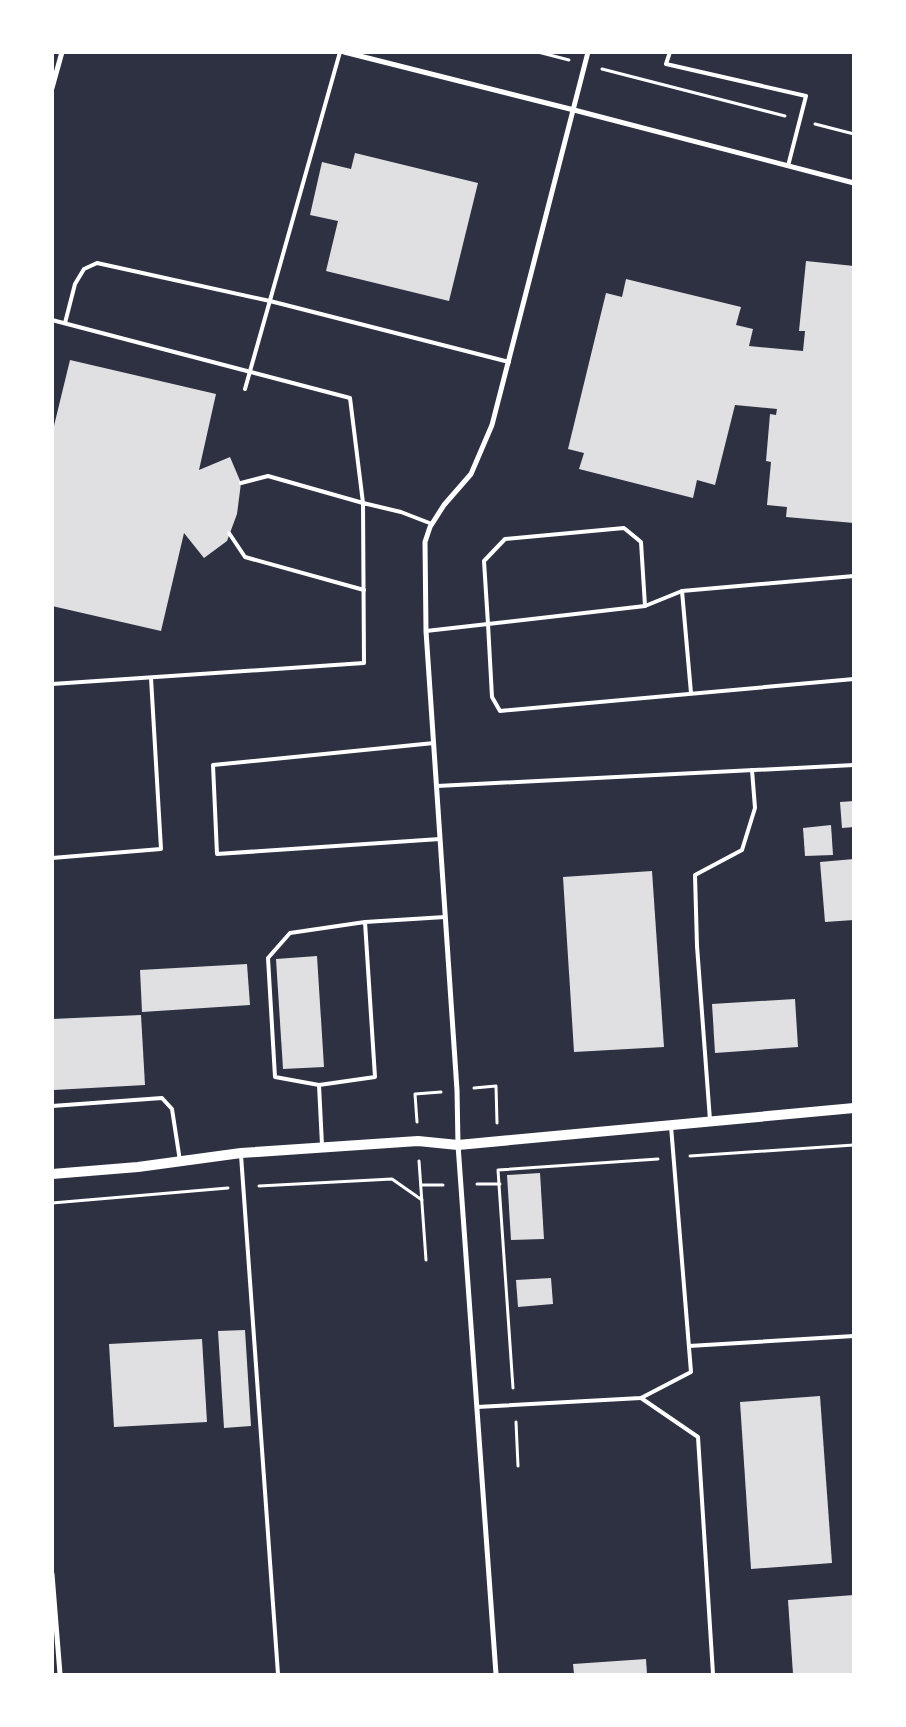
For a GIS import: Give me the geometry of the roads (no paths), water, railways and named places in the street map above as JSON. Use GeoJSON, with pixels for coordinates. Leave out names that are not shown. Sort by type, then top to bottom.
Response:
{"type":"FeatureCollection","features":[{"type":"Feature","properties":{"kind":"main road"},"geometry":{"type":"LineString","coordinates":[[52,1174],[180,1161],[241,1152],[418,1141],[458,1145],[710,1123],[854,1108]]}},
{"type":"Feature","properties":{"kind":"street"},"geometry":{"type":"LineString","coordinates":[[52,88],[62,52]]}},
{"type":"Feature","properties":{"kind":"street"},"geometry":{"type":"LineString","coordinates":[[344,52],[854,183]]}},
{"type":"Feature","properties":{"kind":"street"},"geometry":{"type":"LineString","coordinates":[[496,1674],[458,1145],[426,631],[426,542],[432,524],[444,505],[470,474],[492,425],[588,52]]}},
{"type":"Feature","properties":{"kind":"street"},"geometry":{"type":"LineString","coordinates":[[52,1574],[60,1674]]}},
{"type":"Feature","properties":{"kind":"lane"},"geometry":{"type":"LineString","coordinates":[[245,389],[340,52]]}},
{"type":"Feature","properties":{"kind":"lane"},"geometry":{"type":"LineString","coordinates":[[670,52],[666,64],[806,96],[798,120],[788,166]]}},
{"type":"Feature","properties":{"kind":"lane"},"geometry":{"type":"LineString","coordinates":[[65,323],[76,284],[84,269],[97,263],[270,301],[509,362]]}},
{"type":"Feature","properties":{"kind":"lane"},"geometry":{"type":"LineString","coordinates":[[52,320],[250,370],[350,398],[363,503],[364,590],[364,663],[52,684]]}},
{"type":"Feature","properties":{"kind":"lane"},"geometry":{"type":"LineString","coordinates":[[241,483],[268,476],[401,512],[432,524]]}},
{"type":"Feature","properties":{"kind":"lane"},"geometry":{"type":"LineString","coordinates":[[645,606],[641,542],[624,528],[505,539],[484,561],[492,697],[500,711],[854,679]]}},
{"type":"Feature","properties":{"kind":"lane"},"geometry":{"type":"LineString","coordinates":[[229,533],[245,557],[364,590]]}},
{"type":"Feature","properties":{"kind":"lane"},"geometry":{"type":"LineString","coordinates":[[426,631],[645,606],[682,591],[854,576]]}},
{"type":"Feature","properties":{"kind":"lane"},"geometry":{"type":"LineString","coordinates":[[682,591],[691,693]]}},
{"type":"Feature","properties":{"kind":"lane"},"geometry":{"type":"LineString","coordinates":[[52,858],[161,849],[151,678]]}},
{"type":"Feature","properties":{"kind":"lane"},"geometry":{"type":"LineString","coordinates":[[434,743],[213,764],[217,854],[440,840]]}},
{"type":"Feature","properties":{"kind":"lane"},"geometry":{"type":"LineString","coordinates":[[437,786],[854,765]]}},
{"type":"Feature","properties":{"kind":"lane"},"geometry":{"type":"LineString","coordinates":[[710,1123],[697,946],[695,875],[742,850],[754,808],[752,770]]}},
{"type":"Feature","properties":{"kind":"lane"},"geometry":{"type":"LineString","coordinates":[[365,922],[375,1077],[319,1085],[275,1077],[268,958],[290,933],[365,922],[445,917]]}},
{"type":"Feature","properties":{"kind":"lane"},"geometry":{"type":"LineString","coordinates":[[319,1085],[322,1147]]}},
{"type":"Feature","properties":{"kind":"lane"},"geometry":{"type":"LineString","coordinates":[[52,1106],[162,1098],[172,1109],[180,1161]]}},
{"type":"Feature","properties":{"kind":"lane"},"geometry":{"type":"LineString","coordinates":[[477,1407],[641,1398],[691,1372],[671,1126]]}},
{"type":"Feature","properties":{"kind":"lane"},"geometry":{"type":"LineString","coordinates":[[241,1152],[278,1674]]}},
{"type":"Feature","properties":{"kind":"lane"},"geometry":{"type":"LineString","coordinates":[[689,1346],[854,1336]]}},
{"type":"Feature","properties":{"kind":"lane"},"geometry":{"type":"LineString","coordinates":[[641,1398],[698,1437],[713,1674]]}}]}
